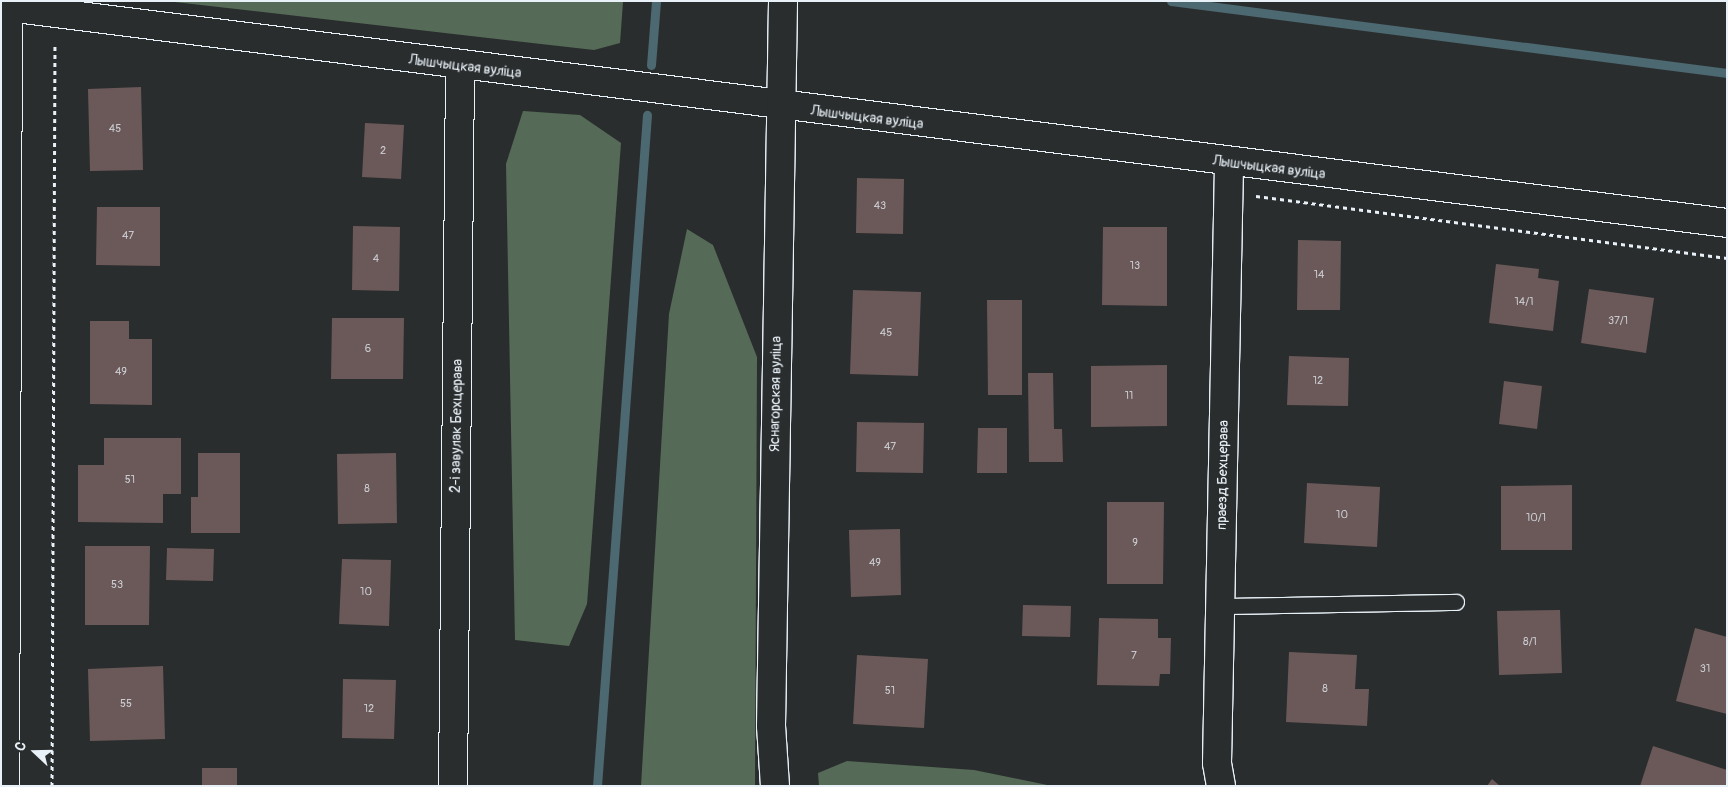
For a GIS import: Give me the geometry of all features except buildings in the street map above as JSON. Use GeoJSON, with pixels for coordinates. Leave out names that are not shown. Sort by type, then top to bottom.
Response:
{"type":"FeatureCollection","features":[{"type":"Feature","properties":{"kind":"street","name":"Яснагорская вуліца"},"geometry":{"type":"LineString","coordinates":[[775,786],[771,726],[783,1]]}},
{"type":"Feature","properties":{"kind":"street","name":"Лышчыцкая вуліца"},"geometry":{"type":"LineString","coordinates":[[8,4],[781,108],[1727,223]]}},
{"type":"Feature","properties":{"kind":"street"},"geometry":{"type":"LineString","coordinates":[[5,786],[8,4]]}},
{"type":"Feature","properties":{"kind":"street","name":"2-і завулак Бехцерава"},"geometry":{"type":"LineString","coordinates":[[453,786],[460,66]]}},
{"type":"Feature","properties":{"kind":"street","name":"праезд Бехцерава"},"geometry":{"type":"LineString","coordinates":[[1221,786],[1217,763],[1229,163]]}},
{"type":"Feature","properties":{"kind":"lane"},"geometry":{"type":"LineString","coordinates":[[1220,606],[1456,602]]}},
{"type":"Feature","properties":{"kind":"path"},"geometry":{"type":"LineString","coordinates":[[52,786],[55,39],[65,40]]}},
{"type":"Feature","properties":{"kind":"path"},"geometry":{"type":"LineString","coordinates":[[1228,192],[1727,258]]}},
{"type":"Feature","properties":{"kind":"green space"},"geometry":{"type":"Polygon","coordinates":[[[166,1],[623,2],[620,43],[594,50],[166,1]]]}},
{"type":"Feature","properties":{"kind":"green space"},"geometry":{"type":"Polygon","coordinates":[[[523,111],[580,115],[621,143],[587,604],[569,646],[515,640],[506,164],[523,111]]]}},
{"type":"Feature","properties":{"kind":"green space"},"geometry":{"type":"Polygon","coordinates":[[[687,229],[713,245],[757,357],[755,786],[641,786],[669,314],[687,229]]]}},
{"type":"Feature","properties":{"kind":"green space"},"geometry":{"type":"Polygon","coordinates":[[[847,761],[974,770],[1052,786],[819,786],[818,773],[847,761]]]}},
{"type":"Feature","properties":{"kind":"waterway"},"geometry":{"type":"LineString","coordinates":[[651,65],[656,1]]}},
{"type":"Feature","properties":{"kind":"waterway"},"geometry":{"type":"LineString","coordinates":[[1171,1],[1727,73]]}},
{"type":"Feature","properties":{"kind":"waterway"},"geometry":{"type":"LineString","coordinates":[[597,786],[647,115]]}}]}
